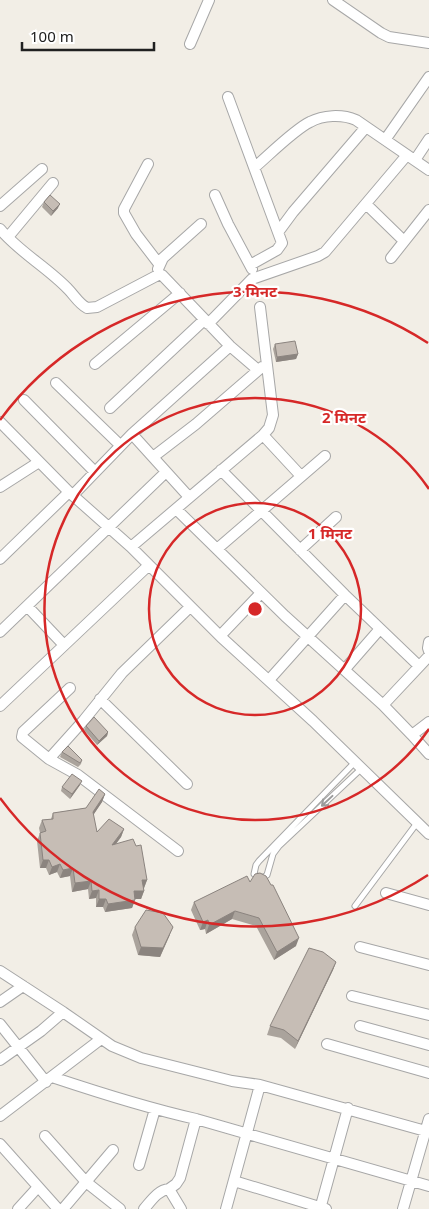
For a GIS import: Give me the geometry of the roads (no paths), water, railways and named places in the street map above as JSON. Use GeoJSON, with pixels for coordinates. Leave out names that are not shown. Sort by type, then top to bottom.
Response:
{"type":"FeatureCollection","features":[{"type":"Feature","properties":{"kind":"street"},"geometry":{"type":"LineString","coordinates":[[190,44],[209,0]]}},
{"type":"Feature","properties":{"kind":"street"},"geometry":{"type":"LineString","coordinates":[[333,0],[389,37],[429,44]]}},
{"type":"Feature","properties":{"kind":"street"},"geometry":{"type":"LineString","coordinates":[[385,140],[429,77]]}},
{"type":"Feature","properties":{"kind":"street"},"geometry":{"type":"LineString","coordinates":[[228,97],[282,243],[281,247],[250,265]]}},
{"type":"Feature","properties":{"kind":"street"},"geometry":{"type":"LineString","coordinates":[[255,167],[309,122],[342,116],[356,120],[429,170]]}},
{"type":"Feature","properties":{"kind":"street"},"geometry":{"type":"LineString","coordinates":[[279,231],[292,212],[366,127]]}},
{"type":"Feature","properties":{"kind":"street"},"geometry":{"type":"LineString","coordinates":[[110,408],[248,282],[256,277],[325,252],[366,204],[429,139]]}},
{"type":"Feature","properties":{"kind":"street"},"geometry":{"type":"LineString","coordinates":[[148,164],[124,209],[124,213],[136,234],[159,264]]}},
{"type":"Feature","properties":{"kind":"street"},"geometry":{"type":"LineString","coordinates":[[0,206],[42,169]]}},
{"type":"Feature","properties":{"kind":"street"},"geometry":{"type":"LineString","coordinates":[[8,237],[53,183]]}},
{"type":"Feature","properties":{"kind":"street"},"geometry":{"type":"LineString","coordinates":[[215,195],[256,277]]}},
{"type":"Feature","properties":{"kind":"street"},"geometry":{"type":"LineString","coordinates":[[366,204],[404,241]]}},
{"type":"Feature","properties":{"kind":"street"},"geometry":{"type":"LineString","coordinates":[[391,258],[429,210]]}},
{"type":"Feature","properties":{"kind":"street"},"geometry":{"type":"LineString","coordinates":[[158,275],[159,264],[163,258],[201,224]]}},
{"type":"Feature","properties":{"kind":"street"},"geometry":{"type":"LineString","coordinates":[[0,228],[68,288],[80,303],[87,308],[97,308],[158,275],[162,275],[230,346],[262,367]]}},
{"type":"Feature","properties":{"kind":"street"},"geometry":{"type":"LineString","coordinates":[[95,364],[180,293]]}},
{"type":"Feature","properties":{"kind":"street"},"geometry":{"type":"LineString","coordinates":[[131,547],[264,435],[269,428],[273,415],[262,367],[260,308]]}},
{"type":"Feature","properties":{"kind":"street"},"geometry":{"type":"LineString","coordinates":[[0,559],[95,472],[120,445],[230,346]]}},
{"type":"Feature","properties":{"kind":"street"},"geometry":{"type":"LineString","coordinates":[[153,457],[262,367]]}},
{"type":"Feature","properties":{"kind":"street"},"geometry":{"type":"LineString","coordinates":[[56,383],[120,445]]}},
{"type":"Feature","properties":{"kind":"street"},"geometry":{"type":"LineString","coordinates":[[24,400],[95,472]]}},
{"type":"Feature","properties":{"kind":"street"},"geometry":{"type":"LineString","coordinates":[[0,423],[71,493],[131,547],[220,636],[359,765],[429,834]]}},
{"type":"Feature","properties":{"kind":"street"},"geometry":{"type":"LineString","coordinates":[[132,434],[189,497]]}},
{"type":"Feature","properties":{"kind":"street"},"geometry":{"type":"LineString","coordinates":[[264,435],[302,476]]}},
{"type":"Feature","properties":{"kind":"street"},"geometry":{"type":"LineString","coordinates":[[217,549],[325,456]]}},
{"type":"Feature","properties":{"kind":"street"},"geometry":{"type":"LineString","coordinates":[[0,487],[39,462]]}},
{"type":"Feature","properties":{"kind":"street"},"geometry":{"type":"LineString","coordinates":[[221,470],[379,630],[419,666]]}},
{"type":"Feature","properties":{"kind":"street"},"geometry":{"type":"LineString","coordinates":[[0,632],[166,472]]}},
{"type":"Feature","properties":{"kind":"street"},"geometry":{"type":"LineString","coordinates":[[176,509],[261,593],[383,705],[429,754]]}},
{"type":"Feature","properties":{"kind":"street"},"geometry":{"type":"LineString","coordinates":[[300,550],[336,517]]}},
{"type":"Feature","properties":{"kind":"street"},"geometry":{"type":"LineString","coordinates":[[0,706],[149,565]]}},
{"type":"Feature","properties":{"kind":"street"},"geometry":{"type":"LineString","coordinates":[[220,636],[261,593]]}},
{"type":"Feature","properties":{"kind":"street"},"geometry":{"type":"LineString","coordinates":[[268,680],[344,595]]}},
{"type":"Feature","properties":{"kind":"street"},"geometry":{"type":"LineString","coordinates":[[27,606],[64,645]]}},
{"type":"Feature","properties":{"kind":"street"},"geometry":{"type":"LineString","coordinates":[[49,759],[122,673],[190,607]]}},
{"type":"Feature","properties":{"kind":"street"},"geometry":{"type":"LineString","coordinates":[[345,670],[379,630]]}},
{"type":"Feature","properties":{"kind":"street"},"geometry":{"type":"LineString","coordinates":[[429,642],[429,650]]}},
{"type":"Feature","properties":{"kind":"street"},"geometry":{"type":"LineString","coordinates":[[383,705],[429,656]]}},
{"type":"Feature","properties":{"kind":"street"},"geometry":{"type":"LineString","coordinates":[[70,688],[23,732],[22,737],[49,759],[78,775],[178,851]]}},
{"type":"Feature","properties":{"kind":"street"},"geometry":{"type":"LineString","coordinates":[[100,699],[187,784]]}},
{"type":"Feature","properties":{"kind":"street"},"geometry":{"type":"LineString","coordinates":[[412,735],[429,722]]}},
{"type":"Feature","properties":{"kind":"street"},"geometry":{"type":"LineString","coordinates":[[386,893],[429,905]]}},
{"type":"Feature","properties":{"kind":"street"},"geometry":{"type":"LineString","coordinates":[[360,947],[429,965]]}},
{"type":"Feature","properties":{"kind":"street"},"geometry":{"type":"LineString","coordinates":[[0,971],[112,1046],[140,1058],[232,1081],[260,1085],[428,1131]]}},
{"type":"Feature","properties":{"kind":"street"},"geometry":{"type":"LineString","coordinates":[[0,1002],[23,986]]}},
{"type":"Feature","properties":{"kind":"street"},"geometry":{"type":"LineString","coordinates":[[352,996],[429,1015]]}},
{"type":"Feature","properties":{"kind":"street"},"geometry":{"type":"LineString","coordinates":[[0,1060],[41,1031],[63,1012]]}},
{"type":"Feature","properties":{"kind":"street"},"geometry":{"type":"LineString","coordinates":[[0,1024],[49,1079],[429,1186]]}},
{"type":"Feature","properties":{"kind":"street"},"geometry":{"type":"LineString","coordinates":[[360,1026],[429,1045]]}},
{"type":"Feature","properties":{"kind":"street"},"geometry":{"type":"LineString","coordinates":[[0,1116],[101,1039]]}},
{"type":"Feature","properties":{"kind":"street"},"geometry":{"type":"LineString","coordinates":[[327,1044],[429,1073]]}},
{"type":"Feature","properties":{"kind":"street"},"geometry":{"type":"LineString","coordinates":[[226,1209],[260,1085]]}},
{"type":"Feature","properties":{"kind":"street"},"geometry":{"type":"LineString","coordinates":[[234,1180],[322,1208],[348,1108]]}},
{"type":"Feature","properties":{"kind":"street"},"geometry":{"type":"LineString","coordinates":[[139,1165],[155,1110]]}},
{"type":"Feature","properties":{"kind":"street"},"geometry":{"type":"LineString","coordinates":[[144,1209],[157,1194],[163,1189],[169,1189],[180,1178],[196,1119]]}},
{"type":"Feature","properties":{"kind":"street"},"geometry":{"type":"LineString","coordinates":[[403,1209],[428,1131],[429,1120]]}},
{"type":"Feature","properties":{"kind":"street"},"geometry":{"type":"LineString","coordinates":[[45,1136],[86,1182],[120,1209]]}},
{"type":"Feature","properties":{"kind":"street"},"geometry":{"type":"LineString","coordinates":[[0,1144],[58,1209]]}},
{"type":"Feature","properties":{"kind":"street"},"geometry":{"type":"LineString","coordinates":[[63,1209],[113,1150]]}},
{"type":"Feature","properties":{"kind":"street"},"geometry":{"type":"LineString","coordinates":[[18,1209],[38,1187]]}},
{"type":"Feature","properties":{"kind":"street"},"geometry":{"type":"LineString","coordinates":[[169,1189],[181,1209]]}},
{"type":"Feature","properties":{"kind":"lane"},"geometry":{"type":"LineString","coordinates":[[359,765],[279,846],[273,854],[267,876],[258,878],[254,874],[259,861],[359,765]]}},
{"type":"Feature","properties":{"kind":"lane"},"geometry":{"type":"LineString","coordinates":[[354,906],[418,822]]}}]}
